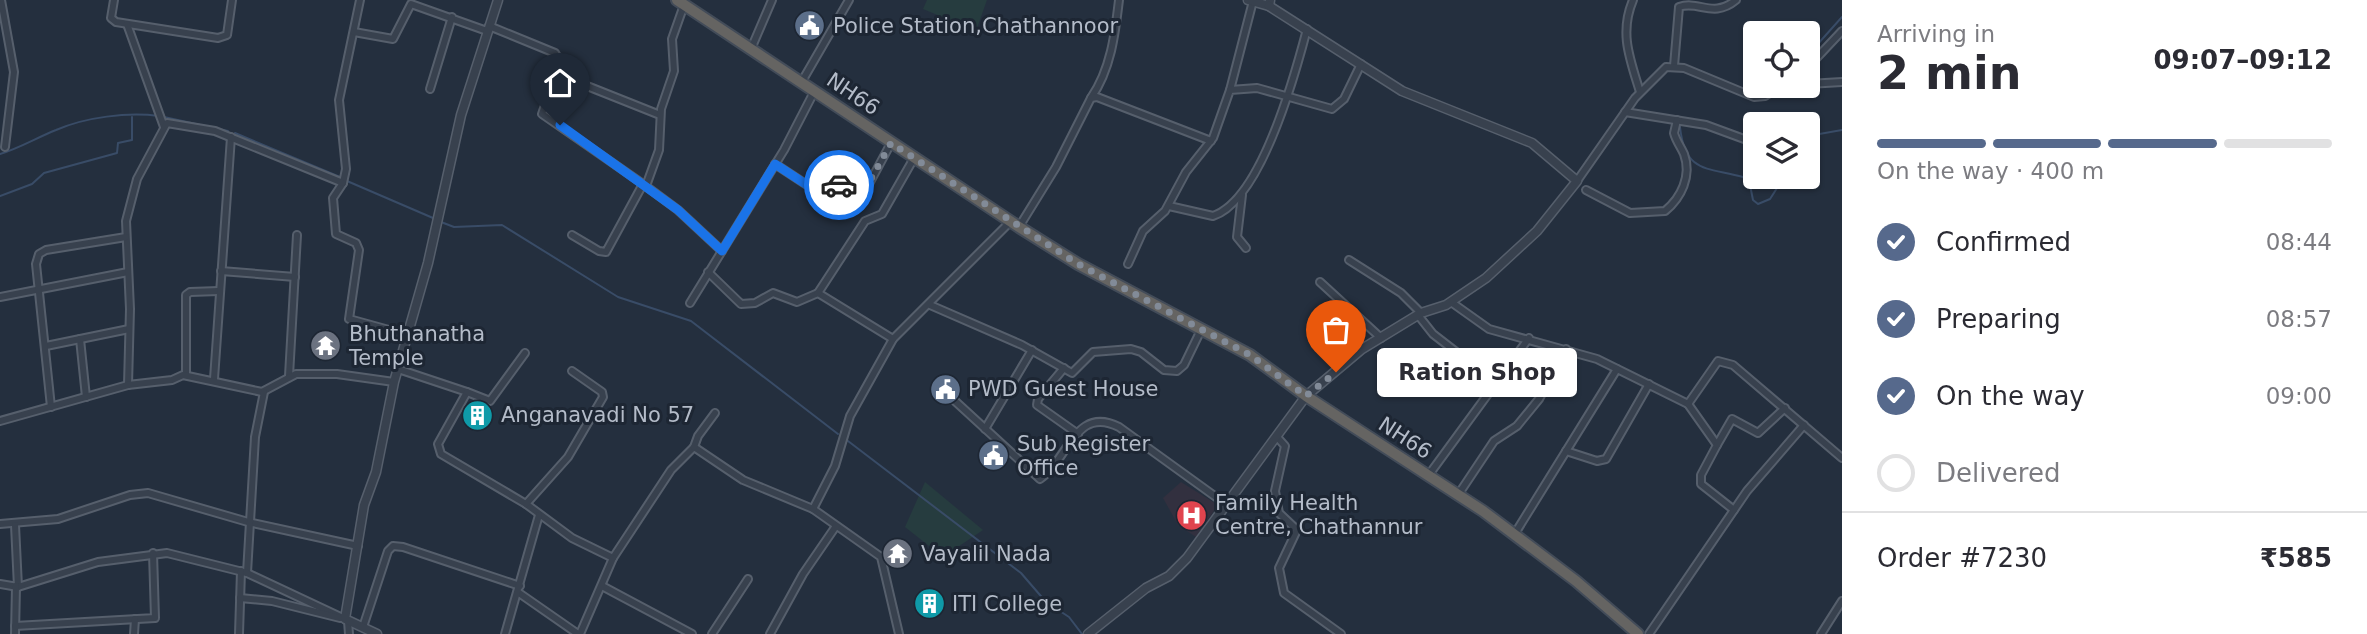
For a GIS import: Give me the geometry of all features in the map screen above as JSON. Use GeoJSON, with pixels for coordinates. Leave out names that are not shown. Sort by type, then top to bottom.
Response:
{"type":"FeatureCollection","features":[{"type":"Feature","properties":{"kind":"highway","name":"NH66"},"geometry":{"type":"LineString","coordinates":[[681,2],[1014,225],[1078,264],[1250,355],[1306,396],[1458,495],[1514,535],[1638,634]]}},
{"type":"Feature","properties":{"kind":"street"},"geometry":{"type":"LineString","coordinates":[[1,0],[14,72],[5,147]]}},
{"type":"Feature","properties":{"kind":"street"},"geometry":{"type":"LineString","coordinates":[[114,0],[111,18],[127,24],[223,37],[228,30],[232,0]]}},
{"type":"Feature","properties":{"kind":"street"},"geometry":{"type":"LineString","coordinates":[[360,0],[339,100],[346,169],[343,183],[333,198],[335,231],[356,243],[359,250],[349,318],[407,335]]}},
{"type":"Feature","properties":{"kind":"street"},"geometry":{"type":"LineString","coordinates":[[349,634],[347,620],[358,547],[394,382],[436,227],[452,150],[498,0]]}},
{"type":"Feature","properties":{"kind":"street"},"geometry":{"type":"LineString","coordinates":[[751,49],[772,0]]}},
{"type":"Feature","properties":{"kind":"street"},"geometry":{"type":"LineString","coordinates":[[801,83],[849,0]]}},
{"type":"Feature","properties":{"kind":"street"},"geometry":{"type":"LineString","coordinates":[[813,509],[835,466],[850,416],[893,339],[1014,225],[1056,167],[1100,84],[1114,42],[1119,0]]}},
{"type":"Feature","properties":{"kind":"street"},"geometry":{"type":"LineString","coordinates":[[1633,0],[1625,37],[1640,92]]}},
{"type":"Feature","properties":{"kind":"street"},"geometry":{"type":"LineString","coordinates":[[1674,66],[1679,7],[1685,4],[1712,10],[1721,9],[1735,0]]}},
{"type":"Feature","properties":{"kind":"street"},"geometry":{"type":"LineString","coordinates":[[1128,264],[1143,231],[1169,206],[1186,172],[1211,141],[1230,90],[1250,1],[1270,3],[1402,91],[1532,143],[1577,181]]}},
{"type":"Feature","properties":{"kind":"street"},"geometry":{"type":"LineString","coordinates":[[572,236],[606,252],[644,185],[659,150],[660,115],[674,71],[672,39],[681,2]]}},
{"type":"Feature","properties":{"kind":"street"},"geometry":{"type":"LineString","coordinates":[[354,32],[393,39],[411,4],[555,52],[560,61],[542,114],[678,210],[722,251]]}},
{"type":"Feature","properties":{"kind":"street"},"geometry":{"type":"LineString","coordinates":[[430,89],[452,17]]}},
{"type":"Feature","properties":{"kind":"street"},"geometry":{"type":"LineString","coordinates":[[127,24],[164,127]]}},
{"type":"Feature","properties":{"kind":"street"},"geometry":{"type":"LineString","coordinates":[[1169,206],[1213,216],[1228,209],[1242,193],[1288,99],[1307,29]]}},
{"type":"Feature","properties":{"kind":"street"},"geometry":{"type":"LineString","coordinates":[[1820,54],[1842,31]]}},
{"type":"Feature","properties":{"kind":"street"},"geometry":{"type":"LineString","coordinates":[[1230,90],[1248,86],[1325,108],[1337,107],[1361,64]]}},
{"type":"Feature","properties":{"kind":"street"},"geometry":{"type":"LineString","coordinates":[[1089,633],[1146,589],[1169,576],[1187,558],[1306,396],[1362,349],[1420,314],[1451,302],[1516,253],[1577,181],[1640,92],[1660,72],[1674,66],[1743,93]]}},
{"type":"Feature","properties":{"kind":"street"},"geometry":{"type":"LineString","coordinates":[[556,74],[660,115]]}},
{"type":"Feature","properties":{"kind":"street"},"geometry":{"type":"LineString","coordinates":[[1820,83],[1842,82]]}},
{"type":"Feature","properties":{"kind":"street"},"geometry":{"type":"LineString","coordinates":[[690,303],[775,164],[814,92]]}},
{"type":"Feature","properties":{"kind":"street"},"geometry":{"type":"LineString","coordinates":[[1091,98],[1097,97],[1211,141]]}},
{"type":"Feature","properties":{"kind":"street"},"geometry":{"type":"LineString","coordinates":[[1625,112],[1706,125],[1743,139]]}},
{"type":"Feature","properties":{"kind":"street"},"geometry":{"type":"LineString","coordinates":[[1586,190],[1630,213],[1664,212],[1681,192],[1686,178],[1684,153],[1674,133],[1677,120]]}},
{"type":"Feature","properties":{"kind":"street"},"geometry":{"type":"LineString","coordinates":[[128,384],[128,272],[125,237],[128,207],[137,180],[169,122],[187,124],[231,137],[343,183]]}},
{"type":"Feature","properties":{"kind":"street"},"geometry":{"type":"LineString","coordinates":[[214,380],[231,137]]}},
{"type":"Feature","properties":{"kind":"street"},"geometry":{"type":"LineString","coordinates":[[775,164],[807,185],[852,184],[864,187],[869,184],[891,143]]}},
{"type":"Feature","properties":{"kind":"street"},"geometry":{"type":"LineString","coordinates":[[708,272],[741,304],[755,303],[773,293],[797,302],[818,293],[865,222],[882,214],[914,158]]}},
{"type":"Feature","properties":{"kind":"street"},"geometry":{"type":"LineString","coordinates":[[1242,193],[1237,237],[1246,248]]}},
{"type":"Feature","properties":{"kind":"street"},"geometry":{"type":"LineString","coordinates":[[289,376],[297,235]]}},
{"type":"Feature","properties":{"kind":"street"},"geometry":{"type":"LineString","coordinates":[[51,407],[36,264],[42,251],[125,237]]}},
{"type":"Feature","properties":{"kind":"street"},"geometry":{"type":"LineString","coordinates":[[1349,260],[1401,293],[1433,334],[1464,358]]}},
{"type":"Feature","properties":{"kind":"street"},"geometry":{"type":"LineString","coordinates":[[221,271],[295,277]]}},
{"type":"Feature","properties":{"kind":"street"},"geometry":{"type":"LineString","coordinates":[[0,297],[128,272]]}},
{"type":"Feature","properties":{"kind":"street"},"geometry":{"type":"LineString","coordinates":[[1320,282],[1381,338]]}},
{"type":"Feature","properties":{"kind":"street"},"geometry":{"type":"LineString","coordinates":[[186,375],[186,295],[193,291],[219,291]]}},
{"type":"Feature","properties":{"kind":"street"},"geometry":{"type":"LineString","coordinates":[[818,293],[893,339]]}},
{"type":"Feature","properties":{"kind":"street"},"geometry":{"type":"LineString","coordinates":[[1451,302],[1489,328],[1566,349],[1616,369],[1688,404],[1717,445]]}},
{"type":"Feature","properties":{"kind":"street"},"geometry":{"type":"LineString","coordinates":[[930,305],[1032,350],[1074,372],[1093,352],[1131,349],[1173,372],[1181,369],[1201,330]]}},
{"type":"Feature","properties":{"kind":"street"},"geometry":{"type":"LineString","coordinates":[[46,346],[129,329]]}},
{"type":"Feature","properties":{"kind":"street"},"geometry":{"type":"LineString","coordinates":[[1428,476],[1528,338]]}},
{"type":"Feature","properties":{"kind":"street"},"geometry":{"type":"LineString","coordinates":[[80,339],[86,397]]}},
{"type":"Feature","properties":{"kind":"street"},"geometry":{"type":"LineString","coordinates":[[1458,495],[1489,446],[1522,422],[1539,399],[1566,349]]}},
{"type":"Feature","properties":{"kind":"street"},"geometry":{"type":"LineString","coordinates":[[985,429],[1032,350]]}},
{"type":"Feature","properties":{"kind":"street"},"geometry":{"type":"LineString","coordinates":[[398,369],[491,401],[525,353]]}},
{"type":"Feature","properties":{"kind":"street"},"geometry":{"type":"LineString","coordinates":[[1688,404],[1718,361],[1732,365],[1842,458]]}},
{"type":"Feature","properties":{"kind":"street"},"geometry":{"type":"LineString","coordinates":[[1064,368],[1038,398],[1037,405],[1078,434]]}},
{"type":"Feature","properties":{"kind":"street"},"geometry":{"type":"LineString","coordinates":[[1514,535],[1616,369]]}},
{"type":"Feature","properties":{"kind":"street"},"geometry":{"type":"LineString","coordinates":[[526,504],[568,457],[603,397],[602,392],[572,371]]}},
{"type":"Feature","properties":{"kind":"street"},"geometry":{"type":"LineString","coordinates":[[239,634],[255,437],[264,392],[289,376],[337,374],[394,382]]}},
{"type":"Feature","properties":{"kind":"street"},"geometry":{"type":"LineString","coordinates":[[0,421],[128,384],[172,380],[186,375],[264,392]]}},
{"type":"Feature","properties":{"kind":"street"},"geometry":{"type":"LineString","coordinates":[[1566,452],[1597,461],[1606,459],[1649,384]]}},
{"type":"Feature","properties":{"kind":"street"},"geometry":{"type":"LineString","coordinates":[[467,392],[438,444],[438,451],[526,504],[572,538],[613,558]]}},
{"type":"Feature","properties":{"kind":"street"},"geometry":{"type":"LineString","coordinates":[[955,401],[1040,479],[1078,434],[1095,420],[1112,424],[1227,505]]}},
{"type":"Feature","properties":{"kind":"street"},"geometry":{"type":"LineString","coordinates":[[1734,510],[1701,484],[1701,475],[1732,419],[1758,433],[1785,408]]}},
{"type":"Feature","properties":{"kind":"street"},"geometry":{"type":"LineString","coordinates":[[363,626],[388,551],[393,546],[427,554],[519,589],[579,634],[613,558],[671,470],[694,447],[698,436],[715,413]]}},
{"type":"Feature","properties":{"kind":"street"},"geometry":{"type":"LineString","coordinates":[[1649,634],[1734,510],[1804,425]]}},
{"type":"Feature","properties":{"kind":"street"},"geometry":{"type":"LineString","coordinates":[[1277,437],[1285,446],[1275,491],[1279,513],[1297,530],[1279,568],[1284,593],[1341,634]]}},
{"type":"Feature","properties":{"kind":"street"},"geometry":{"type":"LineString","coordinates":[[694,447],[743,480],[813,509],[881,557],[899,634]]}},
{"type":"Feature","properties":{"kind":"street"},"geometry":{"type":"LineString","coordinates":[[0,524],[15,525],[58,519],[140,493],[155,494],[248,522],[358,547]]}},
{"type":"Feature","properties":{"kind":"street"},"geometry":{"type":"LineString","coordinates":[[505,634],[539,514]]}},
{"type":"Feature","properties":{"kind":"street"},"geometry":{"type":"LineString","coordinates":[[15,525],[15,630],[155,618],[153,553]]}},
{"type":"Feature","properties":{"kind":"street"},"geometry":{"type":"LineString","coordinates":[[771,634],[807,567],[836,526]]}},
{"type":"Feature","properties":{"kind":"street"},"geometry":{"type":"LineString","coordinates":[[0,584],[17,587],[98,562],[153,553],[176,555],[244,572],[377,634]]}},
{"type":"Feature","properties":{"kind":"street"},"geometry":{"type":"LineString","coordinates":[[712,634],[748,579]]}},
{"type":"Feature","properties":{"kind":"street"},"geometry":{"type":"LineString","coordinates":[[602,586],[692,634]]}},
{"type":"Feature","properties":{"kind":"street"},"geometry":{"type":"LineString","coordinates":[[240,598],[272,601],[347,620]]}},
{"type":"Feature","properties":{"kind":"street"},"geometry":{"type":"LineString","coordinates":[[1821,634],[1842,601]]}},
{"type":"Feature","properties":{"kind":"street"},"geometry":{"type":"LineString","coordinates":[[134,634],[135,619]]}},
{"type":"Feature","properties":{"kind":"shaded area","name":"Family Health Centre, Chathannur"},"geometry":{"type":"Polygon","coordinates":[[[1181,482],[1218,505],[1196,537],[1178,525],[1163,498],[1181,482]]]}},
{"type":"Feature","properties":{"kind":"green space"},"geometry":{"type":"Polygon","coordinates":[[[927,0],[987,0],[976,31],[923,9],[927,0]]]}},
{"type":"Feature","properties":{"kind":"green space"},"geometry":{"type":"Polygon","coordinates":[[[925,482],[983,530],[943,557],[905,527],[925,482]]]}},
{"type":"Feature","properties":{"kind":"waterway"},"geometry":{"type":"LineString","coordinates":[[1820,42],[1842,17]]}},
{"type":"Feature","properties":{"kind":"waterway"},"geometry":{"type":"LineString","coordinates":[[0,154],[80,122],[120,115],[159,116]]}},
{"type":"Feature","properties":{"kind":"waterway"},"geometry":{"type":"LineString","coordinates":[[0,196],[32,184],[44,173],[117,153],[118,143],[132,140],[132,117]]}},
{"type":"Feature","properties":{"kind":"waterway"},"geometry":{"type":"LineString","coordinates":[[164,117],[228,131]]}},
{"type":"Feature","properties":{"kind":"waterway"},"geometry":{"type":"LineString","coordinates":[[1680,127],[1687,153],[1693,161],[1709,169],[1743,177]]}},
{"type":"Feature","properties":{"kind":"waterway"},"geometry":{"type":"LineString","coordinates":[[1820,134],[1842,130]]}},
{"type":"Feature","properties":{"kind":"waterway"},"geometry":{"type":"LineString","coordinates":[[235,133],[340,177]]}},
{"type":"Feature","properties":{"kind":"waterway"},"geometry":{"type":"LineString","coordinates":[[347,181],[433,218]]}},
{"type":"Feature","properties":{"kind":"waterway"},"geometry":{"type":"LineString","coordinates":[[1751,189],[1753,200],[1758,204],[1770,199],[1776,189]]}},
{"type":"Feature","properties":{"kind":"waterway"},"geometry":{"type":"LineString","coordinates":[[441,222],[454,227],[502,225],[618,297],[691,321],[838,434]]}},
{"type":"Feature","properties":{"kind":"waterway"},"geometry":{"type":"LineString","coordinates":[[848,441],[1021,573],[1046,602],[1069,617],[1082,634]]}},
{"type":"Feature","properties":{"kind":"way so far"},"geometry":{"type":"LineString","coordinates":[[839,185],[867,186],[891,143],[1078,264],[1250,355],[1306,396],[1336,372]]}},
{"type":"Feature","properties":{"kind":"place","name":"Police Station,Chathannoor"},"geometry":{"type":"Point","coordinates":[810,26]}},
{"type":"Feature","properties":{"kind":"place","name":"Bhuthanatha Temple"},"geometry":{"type":"Point","coordinates":[326,346]}},
{"type":"Feature","properties":{"kind":"place","name":"Ration Shop"},"geometry":{"type":"Point","coordinates":[1336,372]}},
{"type":"Feature","properties":{"kind":"place","name":"PWD Guest House"},"geometry":{"type":"Point","coordinates":[945,389]}},
{"type":"Feature","properties":{"kind":"place","name":"Anganavadi No 57"},"geometry":{"type":"Point","coordinates":[478,415]}},
{"type":"Feature","properties":{"kind":"place","name":"Sub Register Office"},"geometry":{"type":"Point","coordinates":[994,456]}},
{"type":"Feature","properties":{"kind":"place","name":"Family Health Centre, Chathannur"},"geometry":{"type":"Point","coordinates":[1192,515]}},
{"type":"Feature","properties":{"kind":"place","name":"Vayalil Nada"},"geometry":{"type":"Point","coordinates":[898,554]}},
{"type":"Feature","properties":{"kind":"place","name":"ITI College"},"geometry":{"type":"Point","coordinates":[929,604]}},
{"type":"Feature","properties":{"kind":"route"},"geometry":{"type":"LineString","coordinates":[[560,125],[678,210],[722,251],[775,164],[803,184],[839,185]]}}]}
